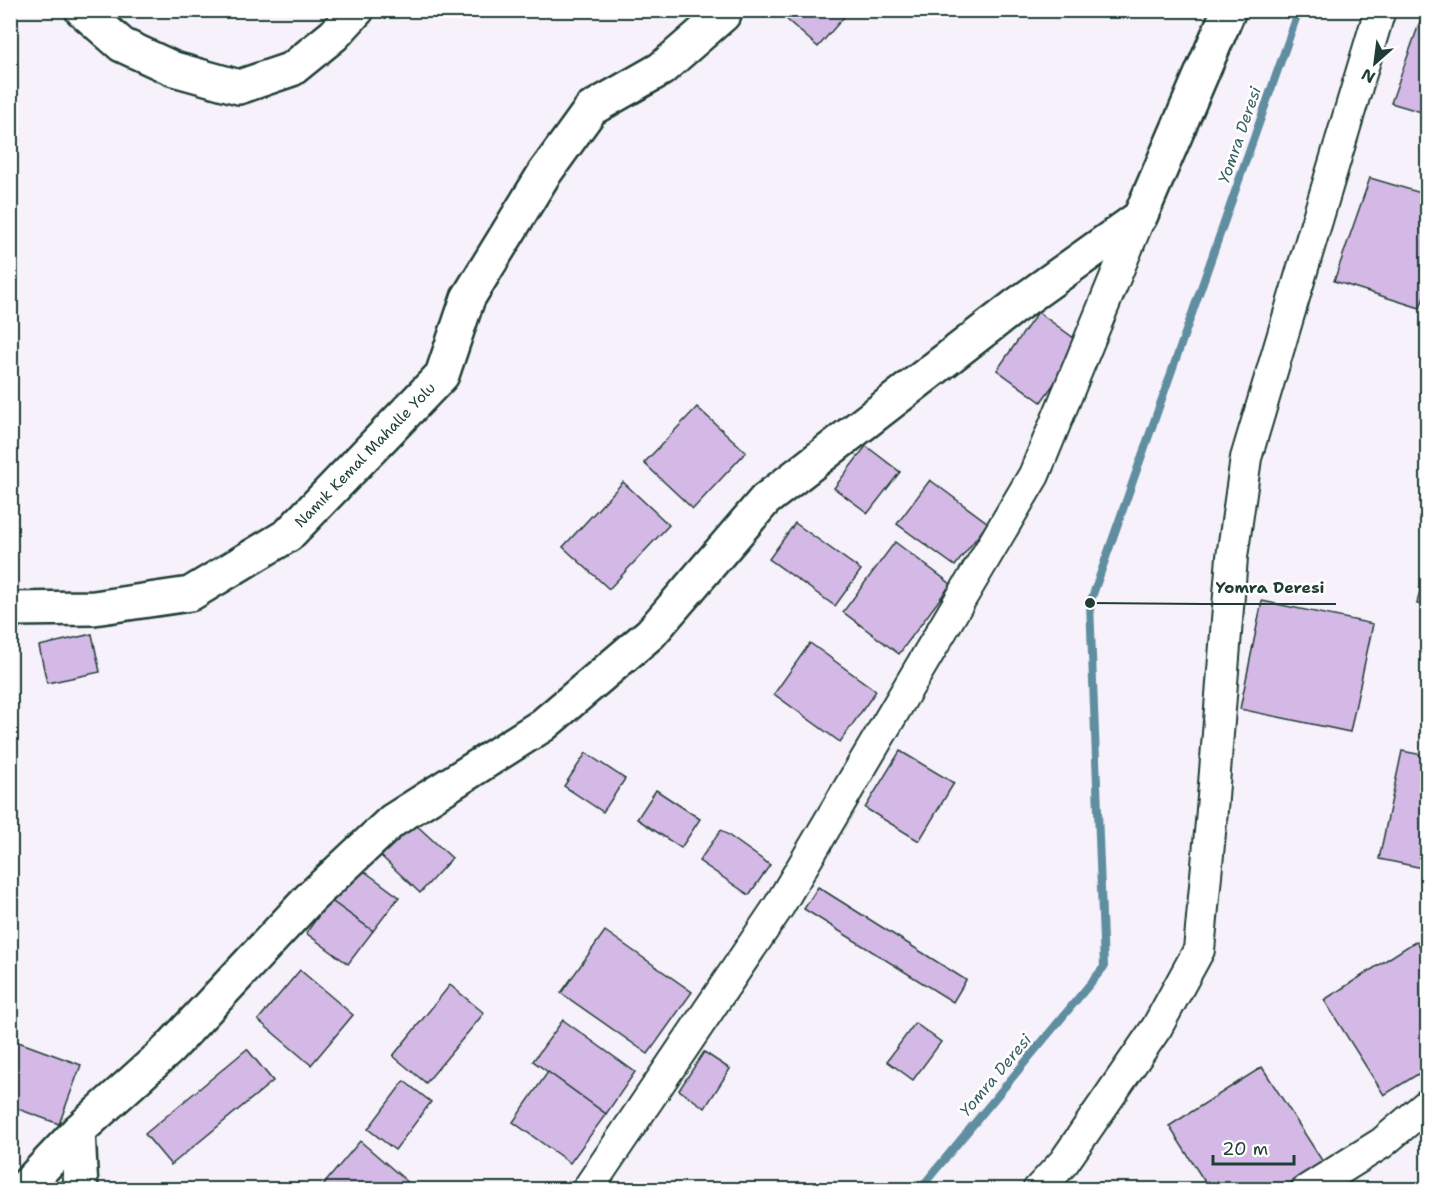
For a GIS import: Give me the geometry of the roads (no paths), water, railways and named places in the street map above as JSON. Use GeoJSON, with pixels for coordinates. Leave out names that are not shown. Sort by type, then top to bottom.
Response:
{"type":"FeatureCollection","features":[{"type":"Feature","properties":{"kind":"main road"},"geometry":{"type":"LineString","coordinates":[[82,10],[122,45],[174,69],[239,87],[292,69],[334,35],[357,10]]}},
{"type":"Feature","properties":{"kind":"main road","name":"Namık Kemal Mahalle Yolu"},"geometry":{"type":"LineString","coordinates":[[10,609],[94,608],[190,594],[288,535],[442,375],[468,298],[544,174],[591,109],[661,69],[726,10]]}},
{"type":"Feature","properties":{"kind":"main road"},"geometry":{"type":"LineString","coordinates":[[22,1190],[78,1131],[169,1049],[310,898],[392,821],[543,725],[651,633],[765,500],[1014,307],[1140,217],[1229,10]]}},
{"type":"Feature","properties":{"kind":"main road"},"geometry":{"type":"LineString","coordinates":[[78,1131],[81,1190]]}},
{"type":"Feature","properties":{"kind":"street"},"geometry":{"type":"LineString","coordinates":[[1038,1190],[1064,1162],[1157,1027],[1198,950],[1211,822],[1232,556],[1246,458],[1380,10]]}},
{"type":"Feature","properties":{"kind":"street"},"geometry":{"type":"LineString","coordinates":[[587,1190],[779,906],[1034,475],[1140,217]]}},
{"type":"Feature","properties":{"kind":"street"},"geometry":{"type":"LineString","coordinates":[[1307,1190],[1382,1143],[1428,1104]]}},
{"type":"Feature","properties":{"kind":"waterway","name":"Yomra Deresi"},"geometry":{"type":"LineString","coordinates":[[919,1190],[1104,967],[1090,603],[1299,10]]}},
{"type":"Feature","properties":{"kind":"place","name":"Yomra Deresi"},"geometry":{"type":"Point","coordinates":[1090,603]}}]}
